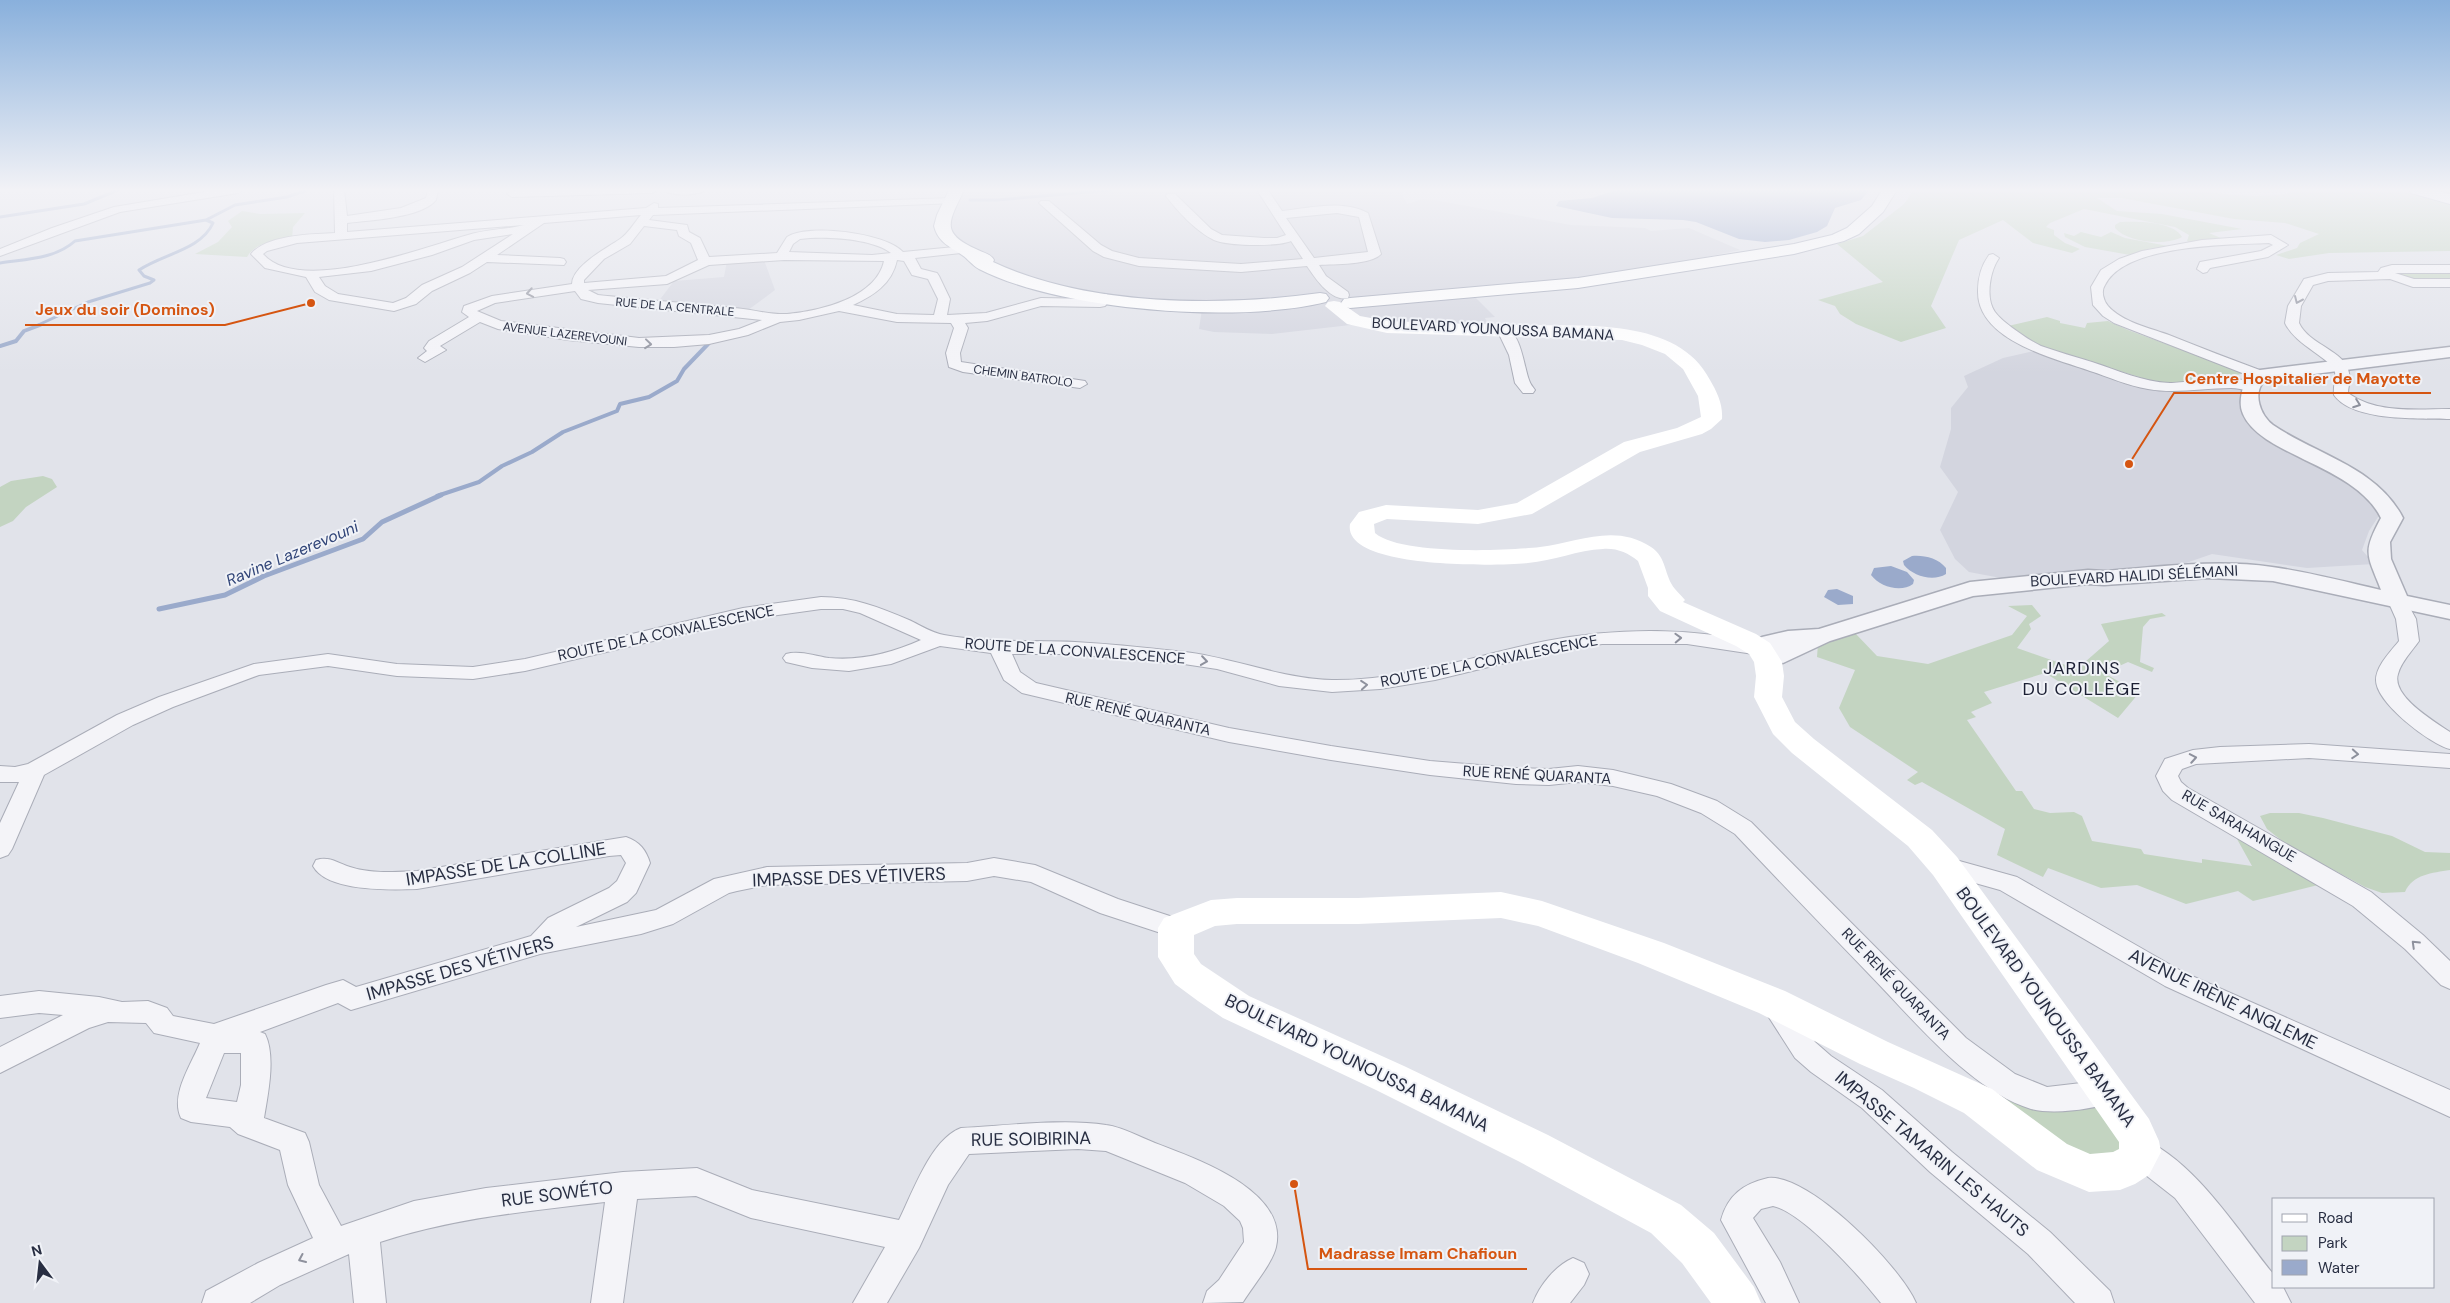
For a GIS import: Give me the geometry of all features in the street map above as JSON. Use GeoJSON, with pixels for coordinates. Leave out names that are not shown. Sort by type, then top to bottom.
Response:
{"type":"FeatureCollection","features":[{"type":"Feature","properties":{"kind":"main road"},"geometry":{"type":"LineString","coordinates":[[965,251],[973,259],[1015,277],[1053,289],[1106,298],[1182,304],[1313,304],[1336,300],[1578,283],[1776,251]]}},
{"type":"Feature","properties":{"kind":"main road","name":"BOULEVARD YOUNOUSSA BAMANA"},"geometry":{"type":"LineString","coordinates":[[1336,300],[1363,323],[1387,327],[1505,332],[1606,333],[1645,340],[1668,347],[1683,357],[1699,374],[1711,403],[1711,418],[1699,428],[1654,439],[1632,447],[1524,509],[1478,517],[1386,512],[1367,517],[1363,520],[1361,531],[1368,541],[1386,549],[1434,554],[1513,558],[1550,553],[1590,542],[1620,543],[1641,550],[1652,558],[1662,596],[1674,608],[1746,640],[1771,655],[1768,697],[1775,714],[1791,735],[1868,799],[1920,838],[1945,866],[2108,1092],[2135,1132],[2140,1142],[2140,1152]]}},
{"type":"Feature","properties":{"kind":"main road"},"geometry":{"type":"LineString","coordinates":[[1176,928],[1211,913],[1237,911],[1358,911],[1501,905],[1551,917],[1651,953],[1772,1002],[1874,1053],[1928,1076],[1978,1102],[2052,1156],[2089,1173],[2120,1171],[2134,1162],[2140,1152]]}},
{"type":"Feature","properties":{"kind":"main road","name":"BOULEVARD YOUNOUSSA BAMANA"},"geometry":{"type":"LineString","coordinates":[[1176,928],[1176,957],[1188,974],[1211,991],[1236,1007],[1390,1078],[1533,1148],[1666,1219],[1698,1248],[1738,1303]]}},
{"type":"Feature","properties":{"kind":"street"},"geometry":{"type":"LineString","coordinates":[[2,253],[7,251]]}},
{"type":"Feature","properties":{"kind":"street"},"geometry":{"type":"LineString","coordinates":[[261,251],[257,254],[260,260],[273,267],[311,275],[363,268],[431,251]]}},
{"type":"Feature","properties":{"kind":"street"},"geometry":{"type":"LineString","coordinates":[[311,275],[320,289],[334,297],[394,307],[410,301],[427,288],[446,280],[497,251]]}},
{"type":"Feature","properties":{"kind":"street"},"geometry":{"type":"LineString","coordinates":[[610,251],[592,262],[578,279],[578,287],[667,280],[679,277],[704,261],[782,257],[900,258],[965,251]]}},
{"type":"Feature","properties":{"kind":"street"},"geometry":{"type":"LineString","coordinates":[[700,251],[704,261]]}},
{"type":"Feature","properties":{"kind":"street"},"geometry":{"type":"LineString","coordinates":[[782,257],[785,251]]}},
{"type":"Feature","properties":{"kind":"street"},"geometry":{"type":"LineString","coordinates":[[896,251],[900,258],[916,272],[933,276],[944,299],[940,319]]}},
{"type":"Feature","properties":{"kind":"street"},"geometry":{"type":"LineString","coordinates":[[1102,251],[1139,262],[1241,268],[1364,258],[1375,254],[1374,251]]}},
{"type":"Feature","properties":{"kind":"street"},"geometry":{"type":"LineString","coordinates":[[1191,266],[1206,251]]}},
{"type":"Feature","properties":{"kind":"street"},"geometry":{"type":"LineString","coordinates":[[1304,251],[1336,300]]}},
{"type":"Feature","properties":{"kind":"street"},"geometry":{"type":"LineString","coordinates":[[2158,251],[2131,257],[2102,274],[2097,289],[2098,302],[2105,312],[2124,323],[2256,381]]}},
{"type":"Feature","properties":{"kind":"street"},"geometry":{"type":"LineString","coordinates":[[2203,269],[2204,265],[2264,254],[2271,251]]}},
{"type":"Feature","properties":{"kind":"street"},"geometry":{"type":"LineString","coordinates":[[486,258],[560,262]]}},
{"type":"Feature","properties":{"kind":"street"},"geometry":{"type":"LineString","coordinates":[[776,318],[805,316],[852,302],[878,283],[891,265],[900,258]]}},
{"type":"Feature","properties":{"kind":"street"},"geometry":{"type":"LineString","coordinates":[[1994,258],[1988,265],[1984,285],[1984,300],[1987,311],[1994,320],[2035,348],[2148,384],[2170,388],[2232,384],[2340,366],[2450,352]]}},
{"type":"Feature","properties":{"kind":"street"},"geometry":{"type":"LineString","coordinates":[[2388,276],[2384,273],[2385,271],[2392,269],[2450,268]]}},
{"type":"Feature","properties":{"kind":"street"},"geometry":{"type":"LineString","coordinates":[[2450,283],[2413,283],[2388,276],[2315,279],[2308,282],[2297,299],[2290,322],[2293,330],[2340,366],[2343,378],[2341,395],[2353,403],[2390,412],[2450,414]]}},
{"type":"Feature","properties":{"kind":"street","name":"AVENUE LAZEREVOUNI"},"geometry":{"type":"LineString","coordinates":[[578,287],[480,303],[469,309],[469,312],[498,325],[658,345],[712,340],[744,332],[776,318]]}},
{"type":"Feature","properties":{"kind":"street","name":"RUE DE LA CENTRALE"},"geometry":{"type":"LineString","coordinates":[[578,287],[586,296],[598,299],[680,306],[776,318]]}},
{"type":"Feature","properties":{"kind":"street"},"geometry":{"type":"LineString","coordinates":[[840,307],[897,318],[956,319],[987,316],[1040,302],[1100,303],[1106,298]]}},
{"type":"Feature","properties":{"kind":"street"},"geometry":{"type":"LineString","coordinates":[[425,358],[439,350],[431,348],[434,344],[478,317]]}},
{"type":"Feature","properties":{"kind":"street","name":"CHEMIN BATROLO"},"geometry":{"type":"LineString","coordinates":[[956,319],[961,328],[952,353],[954,364],[963,368],[1080,384]]}},
{"type":"Feature","properties":{"kind":"street"},"geometry":{"type":"LineString","coordinates":[[1505,332],[1516,355],[1522,383],[1528,390]]}},
{"type":"Feature","properties":{"kind":"street"},"geometry":{"type":"LineString","coordinates":[[2256,381],[2250,406],[2259,423],[2282,439],[2353,478],[2377,495],[2389,508],[2392,518],[2380,542],[2380,559],[2406,619],[2409,642],[2388,672],[2386,681],[2388,688],[2410,712],[2450,742]]}},
{"type":"Feature","properties":{"kind":"street","name":"BOULEVARD HALIDI SÉLÉMANI"},"geometry":{"type":"LineString","coordinates":[[1771,655],[1821,636],[1970,589],[2088,577],[2104,578],[2246,570],[2273,574],[2450,612]]}},
{"type":"Feature","properties":{"kind":"street","name":"ROUTE DE LA CONVALESCENCE"},"geometry":{"type":"LineString","coordinates":[[0,774],[15,775],[35,770],[125,720],[166,702],[254,670],[310,660],[362,663],[405,670],[473,673],[525,665],[743,614],[835,602],[867,609],[937,640],[999,648],[1073,648],[1184,658],[1219,663],[1280,680],[1332,686],[1380,683],[1435,674],[1546,647],[1602,638],[1688,638],[1771,655]]}},
{"type":"Feature","properties":{"kind":"street"},"geometry":{"type":"LineString","coordinates":[[793,658],[860,665],[908,654],[937,640]]}},
{"type":"Feature","properties":{"kind":"street","name":"RUE RENÉ QUARANTA"},"geometry":{"type":"LineString","coordinates":[[999,648],[1012,676],[1029,688],[1229,735],[1430,768],[1516,776],[1578,774],[1613,778],[1663,790],[1709,807],[1743,828],[1956,1046],[2005,1083],[2031,1096],[2047,1100],[2108,1092]]}},
{"type":"Feature","properties":{"kind":"street","name":"RUE SARAHANGUE"},"geometry":{"type":"LineString","coordinates":[[2450,761],[2309,751],[2220,754],[2182,760],[2173,764],[2167,776],[2171,786],[2180,794],[2362,899],[2414,942],[2450,978]]}},
{"type":"Feature","properties":{"kind":"street"},"geometry":{"type":"LineString","coordinates":[[0,849],[35,770]]}},
{"type":"Feature","properties":{"kind":"street","name":"IMPASSE DE LA COLLINE"},"geometry":{"type":"LineString","coordinates":[[325,866],[346,876],[389,881],[417,880],[608,847],[626,846],[635,854],[638,863],[627,887],[618,895],[557,925],[540,944]]}},
{"type":"Feature","properties":{"kind":"street","name":"IMPASSE DES VÉTIVERS"},"geometry":{"type":"LineString","coordinates":[[215,1039],[316,998],[343,991],[351,999],[540,944],[641,924],[664,917],[723,885],[767,876],[967,872],[994,866],[1035,874],[1109,906],[1176,928]]}},
{"type":"Feature","properties":{"kind":"street","name":"AVENUE IRÈNE ANGLEME"},"geometry":{"type":"LineString","coordinates":[[1945,866],[2008,882],[2174,979],[2450,1104]]}},
{"type":"Feature","properties":{"kind":"street"},"geometry":{"type":"LineString","coordinates":[[0,1007],[39,1002],[80,1008],[95,1007],[122,1013],[148,1012],[157,1016],[164,1025],[203,1032],[215,1039],[255,1042],[256,1085],[248,1124]]}},
{"type":"Feature","properties":{"kind":"street","name":"IMPASSE TAMARIN LES HAUTS"},"geometry":{"type":"LineString","coordinates":[[1772,1002],[1805,1050],[1821,1064],[1872,1099],[1941,1162],[2040,1242],[2098,1303]]}},
{"type":"Feature","properties":{"kind":"street"},"geometry":{"type":"LineString","coordinates":[[0,1061],[82,1019],[108,1011]]}},
{"type":"Feature","properties":{"kind":"street"},"geometry":{"type":"LineString","coordinates":[[215,1039],[192,1097],[191,1109],[237,1115],[248,1124],[294,1142],[298,1173],[308,1199],[349,1238],[370,1303]]}},
{"type":"Feature","properties":{"kind":"street","name":"RUE SOIBIRINA"},"geometry":{"type":"LineString","coordinates":[[869,1303],[908,1237],[937,1173],[961,1141],[1078,1136],[1107,1138],[1196,1173],[1235,1196],[1252,1211],[1259,1226],[1260,1246],[1231,1291],[1219,1303]]}},
{"type":"Feature","properties":{"kind":"street"},"geometry":{"type":"LineString","coordinates":[[2140,1152],[2186,1188],[2275,1303]]}},
{"type":"Feature","properties":{"kind":"street","name":"RUE SOWÉTO"},"geometry":{"type":"LineString","coordinates":[[218,1303],[269,1274],[349,1238],[414,1216],[486,1202],[623,1186],[697,1182],[752,1204],[908,1237]]}},
{"type":"Feature","properties":{"kind":"street"},"geometry":{"type":"LineString","coordinates":[[607,1303],[623,1186]]}},
{"type":"Feature","properties":{"kind":"street"},"geometry":{"type":"LineString","coordinates":[[1784,1303],[1769,1272],[1737,1220],[1739,1212],[1748,1200],[1762,1194],[1775,1192],[1803,1204],[1840,1235],[1900,1303]]}},
{"type":"Feature","properties":{"kind":"street"},"geometry":{"type":"LineString","coordinates":[[1549,1303],[1573,1274]]}},
{"type":"Feature","properties":{"kind":"shaded area"},"geometry":{"type":"Polygon","coordinates":[[[953,251],[1736,251],[1677,263],[1553,281],[1465,287],[1495,317],[1485,318],[1489,326],[1359,324],[1272,334],[1214,332],[1199,329],[1202,309],[1156,306],[992,272],[953,251]]]}},
{"type":"Feature","properties":{"kind":"shaded area"},"geometry":{"type":"Polygon","coordinates":[[[764,260],[775,290],[748,310],[658,302],[674,281],[724,277],[727,261],[764,260]]]}},
{"type":"Feature","properties":{"kind":"shaded area"},"geometry":{"type":"Polygon","coordinates":[[[2039,350],[2159,389],[2174,391],[2233,386],[2242,390],[2243,405],[2365,493],[2380,514],[2369,531],[2362,550],[2374,564],[2307,568],[2212,554],[2183,564],[2055,576],[2001,578],[1969,572],[1955,559],[1940,530],[1958,492],[1940,467],[1951,429],[1951,408],[1968,387],[1964,376],[2003,358],[2039,350]]]}},
{"type":"Feature","properties":{"kind":"green space"},"geometry":{"type":"Polygon","coordinates":[[[201,251],[252,251],[247,257],[195,254],[201,251]]]}},
{"type":"Feature","properties":{"kind":"green space"},"geometry":{"type":"Polygon","coordinates":[[[1845,251],[1954,251],[1931,306],[1946,328],[1901,342],[1856,324],[1840,314],[1835,306],[1818,300],[1883,282],[1845,251]]]}},
{"type":"Feature","properties":{"kind":"green space"},"geometry":{"type":"Polygon","coordinates":[[[2106,251],[2143,251],[2130,255],[2106,251]]]}},
{"type":"Feature","properties":{"kind":"green space"},"geometry":{"type":"Polygon","coordinates":[[[2289,251],[2450,251],[2329,253],[2289,259],[2276,255],[2289,251]]]}},
{"type":"Feature","properties":{"kind":"green space"},"geometry":{"type":"Polygon","coordinates":[[[2400,271],[2406,274],[2450,273],[2450,278],[2420,279],[2411,282],[2390,272],[2400,271]]]}},
{"type":"Feature","properties":{"kind":"green space"},"geometry":{"type":"Polygon","coordinates":[[[2047,317],[2060,321],[2060,323],[2085,328],[2087,323],[2108,321],[2245,373],[2209,381],[2177,384],[2152,381],[2039,346],[2008,326],[2047,317]]]}},
{"type":"Feature","properties":{"kind":"green space"},"geometry":{"type":"Polygon","coordinates":[[[43,476],[52,479],[57,487],[26,507],[13,521],[0,527],[0,487],[11,481],[43,476]]]}},
{"type":"Feature","properties":{"kind":"green space"},"geometry":{"type":"Polygon","coordinates":[[[2032,605],[2041,616],[2029,624],[2031,629],[2017,648],[2077,669],[2109,641],[2101,624],[2162,613],[2166,616],[2150,619],[2143,627],[2140,662],[2154,668],[2152,672],[2128,662],[2104,673],[2139,693],[2118,718],[2045,673],[1984,692],[1992,703],[1971,712],[1976,717],[1967,720],[2016,791],[2022,791],[2034,809],[2050,813],[2074,812],[2082,816],[2092,841],[2141,849],[2144,854],[2202,863],[2202,859],[2252,866],[2237,839],[2246,836],[2318,885],[2253,901],[2238,891],[2186,904],[2137,885],[2101,888],[2048,868],[2043,877],[1997,855],[2005,829],[1922,782],[1915,785],[1907,780],[1918,772],[1850,727],[1839,708],[1855,670],[1817,657],[1818,644],[1855,633],[1877,656],[1928,664],[2012,635],[2027,616],[2008,606],[2032,605]]]}},
{"type":"Feature","properties":{"kind":"green space"},"geometry":{"type":"Polygon","coordinates":[[[2270,813],[2299,813],[2323,818],[2392,836],[2425,852],[2450,853],[2450,870],[2424,875],[2413,881],[2405,892],[2382,893],[2365,887],[2286,844],[2267,829],[2260,816],[2270,813]]]}},
{"type":"Feature","properties":{"kind":"green space"},"geometry":{"type":"Polygon","coordinates":[[[2005,1092],[2098,1108],[2121,1134],[2120,1151],[2103,1159],[2075,1151],[1998,1094],[2005,1092]]]}},
{"type":"Feature","properties":{"kind":"water"},"geometry":{"type":"Polygon","coordinates":[[[1912,556],[1921,556],[1935,560],[1946,568],[1946,574],[1935,578],[1918,575],[1904,565],[1903,561],[1912,556]]]}},
{"type":"Feature","properties":{"kind":"water"},"geometry":{"type":"Polygon","coordinates":[[[1891,566],[1907,572],[1914,580],[1913,584],[1903,588],[1891,587],[1880,583],[1871,575],[1874,568],[1891,566]]]}},
{"type":"Feature","properties":{"kind":"water"},"geometry":{"type":"Polygon","coordinates":[[[1837,589],[1853,596],[1853,604],[1838,605],[1824,597],[1828,590],[1837,589]]]}},
{"type":"Feature","properties":{"kind":"waterway"},"geometry":{"type":"LineString","coordinates":[[0,263],[30,259],[58,251]]}},
{"type":"Feature","properties":{"kind":"waterway"},"geometry":{"type":"LineString","coordinates":[[36,326],[88,302],[150,283],[154,280],[144,276],[139,270],[148,264],[180,251]]}},
{"type":"Feature","properties":{"kind":"waterway"},"geometry":{"type":"LineString","coordinates":[[0,346],[16,341],[24,331],[40,325]]}},
{"type":"Feature","properties":{"kind":"waterway","name":"Ravine Lazerevouni"},"geometry":{"type":"LineString","coordinates":[[437,496],[479,482],[502,466],[532,452],[563,432],[617,411],[620,404],[649,397],[677,381],[684,369],[709,343]]}},
{"type":"Feature","properties":{"kind":"waterway","name":"Ravine Lazerevouni"},"geometry":{"type":"LineString","coordinates":[[159,609],[225,595],[264,576],[363,539],[382,522],[441,495]]}},
{"type":"Feature","properties":{"kind":"place","name":"Jeux du soir (Dominos)"},"geometry":{"type":"Point","coordinates":[311,303]}},
{"type":"Feature","properties":{"kind":"place","name":"Centre Hospitalier de Mayotte"},"geometry":{"type":"Point","coordinates":[2129,464]}},
{"type":"Feature","properties":{"kind":"place","name":"Madrasse Imam Chafioun"},"geometry":{"type":"Point","coordinates":[1294,1184]}},
{"type":"Feature","properties":{"kind":"district","name":"JARDINS DU COLLÈGE"},"geometry":{"type":"Point","coordinates":[2082,678]}}]}
